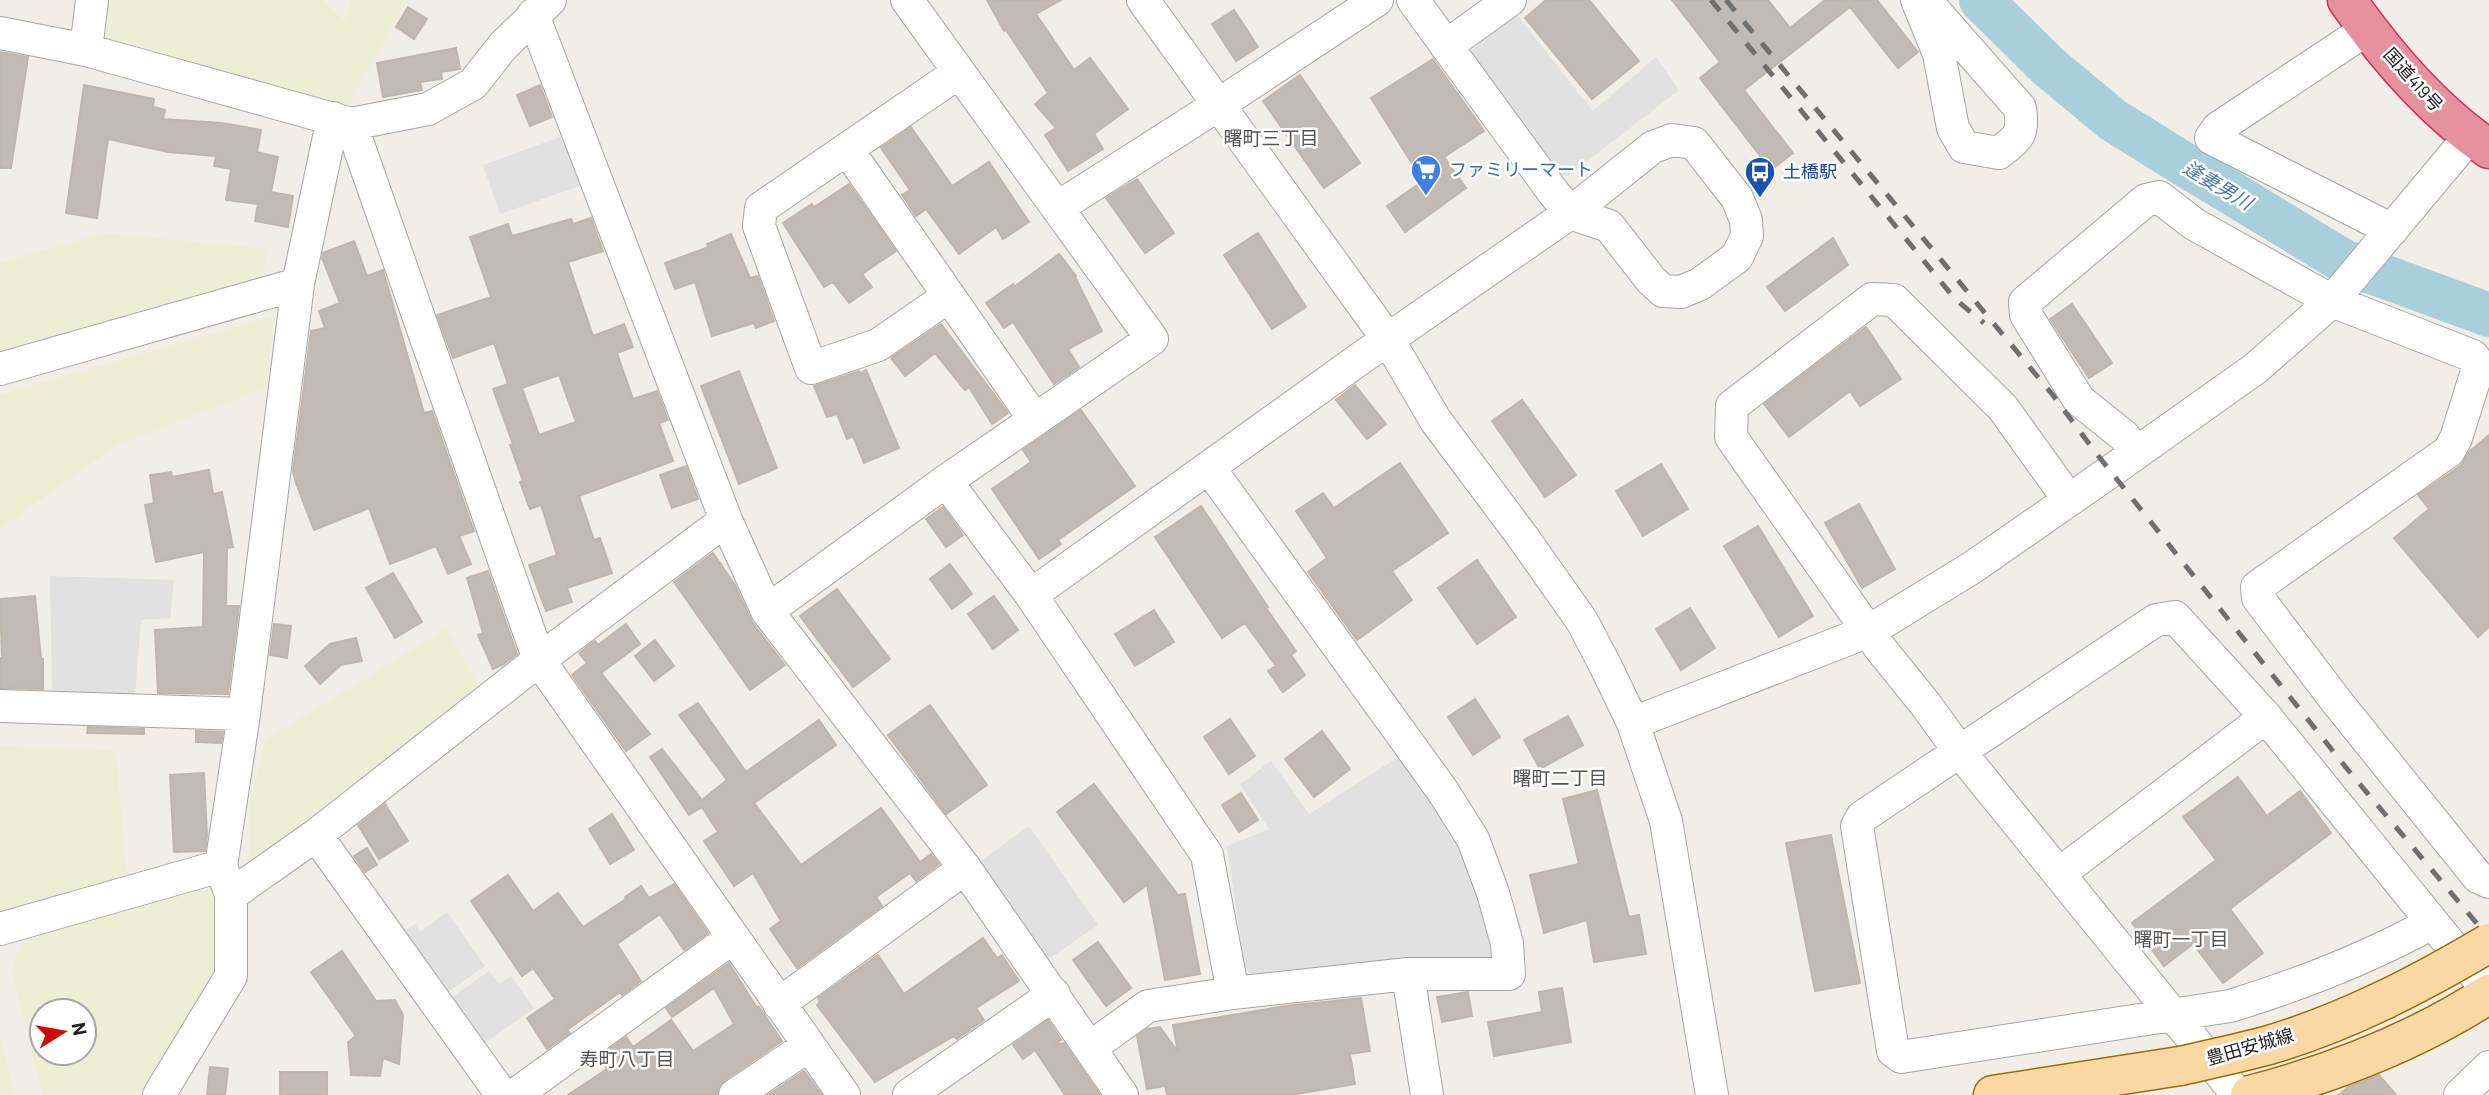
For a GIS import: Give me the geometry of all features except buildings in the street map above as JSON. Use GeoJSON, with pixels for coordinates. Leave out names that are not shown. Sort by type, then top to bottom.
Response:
{"type":"FeatureCollection","features":[{"type":"Feature","properties":{"kind":"highway","name":"国道419号"},"geometry":{"type":"LineString","coordinates":[[2358,14],[2413,83],[2448,118],[2479,143]]}},
{"type":"Feature","properties":{"kind":"main road","name":"豊田安城線"},"geometry":{"type":"LineString","coordinates":[[1993,1095],[2180,1066],[2271,1044],[2364,1010],[2489,943]]}},
{"type":"Feature","properties":{"kind":"main road"},"geometry":{"type":"LineString","coordinates":[[2250,1095],[2287,1085],[2384,1050],[2467,1009],[2489,993]]}},
{"type":"Feature","properties":{"kind":"street"},"geometry":{"type":"LineString","coordinates":[[86,50],[92,0]]}},
{"type":"Feature","properties":{"kind":"street"},"geometry":{"type":"LineString","coordinates":[[767,611],[947,481],[1152,339],[907,0]]}},
{"type":"Feature","properties":{"kind":"street"},"geometry":{"type":"LineString","coordinates":[[1143,0],[1389,341],[1436,421],[1582,621],[1633,723],[1666,821],[1712,1095]]}},
{"type":"Feature","properties":{"kind":"street"},"geometry":{"type":"LineString","coordinates":[[1057,208],[1377,0]]}},
{"type":"Feature","properties":{"kind":"street"},"geometry":{"type":"LineString","coordinates":[[1031,595],[1570,213],[1653,147],[1672,140],[1693,143],[1737,198],[1746,220],[1747,236],[1737,257],[1700,284],[1681,292],[1663,291],[1651,280],[1609,226],[1570,213],[1413,0]]}},
{"type":"Feature","properties":{"kind":"street"},"geometry":{"type":"LineString","coordinates":[[1446,46],[1510,0]]}},
{"type":"Feature","properties":{"kind":"street"},"geometry":{"type":"LineString","coordinates":[[1917,0],[1939,54],[1953,128],[1964,147],[1999,153],[2015,140],[2022,127],[2020,108],[1925,0]]}},
{"type":"Feature","properties":{"kind":"street"},"geometry":{"type":"LineString","coordinates":[[0,33],[86,50],[342,121],[428,108],[473,84],[503,46],[541,7],[726,520],[767,611],[965,868],[1122,1095]]}},
{"type":"Feature","properties":{"kind":"street"},"geometry":{"type":"LineString","coordinates":[[2358,14],[2218,128],[2211,138],[2388,235]]}},
{"type":"Feature","properties":{"kind":"street"},"geometry":{"type":"LineString","coordinates":[[948,296],[878,345],[811,368],[759,226],[761,208],[958,73]]}},
{"type":"Feature","properties":{"kind":"street"},"geometry":{"type":"LineString","coordinates":[[159,1095],[231,976],[226,880],[298,284],[342,121]]}},
{"type":"Feature","properties":{"kind":"street"},"geometry":{"type":"LineString","coordinates":[[342,121],[539,660],[844,1095]]}},
{"type":"Feature","properties":{"kind":"street"},"geometry":{"type":"LineString","coordinates":[[1633,723],[1869,631],[1973,567],[2256,368],[2332,301],[2388,235],[2479,143]]}},
{"type":"Feature","properties":{"kind":"street"},"geometry":{"type":"LineString","coordinates":[[847,149],[1035,420]]}},
{"type":"Feature","properties":{"kind":"street"},"geometry":{"type":"LineString","coordinates":[[1609,226],[1611,194],[1619,174]]}},
{"type":"Feature","properties":{"kind":"street"},"geometry":{"type":"LineString","coordinates":[[2136,452],[2124,436],[2079,400],[2026,315],[2025,302],[2146,201],[2159,197],[2194,225],[2332,301],[2473,356],[2479,365],[2456,438],[2449,451],[2257,587],[2258,598],[2337,702],[2469,867],[2478,877],[2489,882]]}},
{"type":"Feature","properties":{"kind":"street"},"geometry":{"type":"LineString","coordinates":[[0,369],[298,284]]}},
{"type":"Feature","properties":{"kind":"street"},"geometry":{"type":"LineString","coordinates":[[2069,500],[2003,408],[1894,300],[1872,299],[1732,406],[1731,436],[1869,631],[1960,752],[2238,1095]]}},
{"type":"Feature","properties":{"kind":"street"},"geometry":{"type":"LineString","coordinates":[[1091,1047],[1148,1006],[1233,993],[1408,974],[1509,974],[1507,943],[1493,893],[1473,839],[1442,790],[1210,469]]}},
{"type":"Feature","properties":{"kind":"street"},"geometry":{"type":"LineString","coordinates":[[947,481],[1031,595],[1206,855],[1233,993]]}},
{"type":"Feature","properties":{"kind":"street"},"geometry":{"type":"LineString","coordinates":[[0,929],[226,880],[316,835],[539,660],[726,520]]}},
{"type":"Feature","properties":{"kind":"street"},"geometry":{"type":"LineString","coordinates":[[2432,923],[2398,942],[2280,991],[2230,1006],[1902,1057],[1893,1051],[1857,825],[1862,817],[2156,620],[2175,617],[2266,717],[2489,993]]}},
{"type":"Feature","properties":{"kind":"street"},"geometry":{"type":"LineString","coordinates":[[0,706],[244,714]]}},
{"type":"Feature","properties":{"kind":"street"},"geometry":{"type":"LineString","coordinates":[[2059,874],[2266,717]]}},
{"type":"Feature","properties":{"kind":"street"},"geometry":{"type":"LineString","coordinates":[[316,835],[502,1095]]}},
{"type":"Feature","properties":{"kind":"street"},"geometry":{"type":"LineString","coordinates":[[779,1004],[965,868]]}},
{"type":"Feature","properties":{"kind":"street"},"geometry":{"type":"LineString","coordinates":[[515,1095],[732,937]]}},
{"type":"Feature","properties":{"kind":"street"},"geometry":{"type":"LineString","coordinates":[[1408,974],[1427,1095]]}},
{"type":"Feature","properties":{"kind":"street"},"geometry":{"type":"LineString","coordinates":[[909,1095],[1054,994]]}},
{"type":"Feature","properties":{"kind":"street"},"geometry":{"type":"LineString","coordinates":[[735,1095],[808,1045]]}},
{"type":"Feature","properties":{"kind":"street"},"geometry":{"type":"LineString","coordinates":[[2460,1095],[2489,1067]]}},
{"type":"Feature","properties":{"kind":"green space"},"geometry":{"type":"Polygon","coordinates":[[[103,0],[322,0],[345,21],[352,0],[406,0],[346,110],[110,41],[100,27],[103,0]]]}},
{"type":"Feature","properties":{"kind":"green space"},"geometry":{"type":"Polygon","coordinates":[[[104,233],[268,249],[260,284],[0,356],[0,263],[104,233]]]}},
{"type":"Feature","properties":{"kind":"green space"},"geometry":{"type":"Polygon","coordinates":[[[274,316],[267,387],[116,446],[0,529],[0,395],[274,316]]]}},
{"type":"Feature","properties":{"kind":"green space"},"geometry":{"type":"Polygon","coordinates":[[[446,629],[479,687],[249,863],[249,808],[265,740],[446,629]]]}},
{"type":"Feature","properties":{"kind":"green space"},"geometry":{"type":"Polygon","coordinates":[[[0,746],[116,750],[127,880],[0,917],[0,746]]]}},
{"type":"Feature","properties":{"kind":"green space"},"geometry":{"type":"Polygon","coordinates":[[[214,887],[221,940],[215,980],[157,1075],[137,1095],[43,1095],[36,1067],[98,1067],[98,997],[28,997],[28,1037],[11,971],[24,935],[214,887]]]}},
{"type":"Feature","properties":{"kind":"green space"},"geometry":{"type":"Polygon","coordinates":[[[0,1038],[16,1095],[0,1095],[0,1038]]]}},
{"type":"Feature","properties":{"kind":"shaded area"},"geometry":{"type":"Polygon","coordinates":[[[1514,11],[1593,111],[1656,57],[1679,90],[1568,176],[1548,174],[1470,52],[1514,11]]]}},
{"type":"Feature","properties":{"kind":"shaded area"},"geometry":{"type":"Polygon","coordinates":[[[571,133],[588,183],[500,214],[483,165],[571,133]]]}},
{"type":"Feature","properties":{"kind":"shaded area"},"geometry":{"type":"Polygon","coordinates":[[[50,576],[174,580],[170,618],[141,620],[135,696],[52,695],[50,576]]]}},
{"type":"Feature","properties":{"kind":"shaded area"},"geometry":{"type":"Polygon","coordinates":[[[1403,754],[1463,843],[1497,947],[1495,961],[1257,979],[1245,969],[1227,846],[1269,829],[1240,784],[1271,761],[1309,814],[1403,754]]]}},
{"type":"Feature","properties":{"kind":"shaded area"},"geometry":{"type":"Polygon","coordinates":[[[1029,826],[1098,925],[1043,963],[975,865],[1029,826]]]}},
{"type":"Feature","properties":{"kind":"shaded area"},"geometry":{"type":"Polygon","coordinates":[[[447,912],[485,966],[441,997],[398,935],[415,924],[420,932],[447,912]]]}},
{"type":"Feature","properties":{"kind":"shaded area"},"geometry":{"type":"Polygon","coordinates":[[[489,971],[499,984],[511,976],[534,1008],[480,1047],[447,1001],[489,971]]]}},
{"type":"Feature","properties":{"kind":"waterway","name":"逢妻男川"},"geometry":{"type":"LineString","coordinates":[[1981,0],[2049,67],[2113,120],[2182,163],[2345,262],[2489,315]]}},
{"type":"Feature","properties":{"kind":"railway"},"geometry":{"type":"LineString","coordinates":[[1711,0],[1955,299],[1984,323]]}},
{"type":"Feature","properties":{"kind":"railway"},"geometry":{"type":"LineString","coordinates":[[1726,0],[2052,394],[2348,770],[2489,938]]}},
{"type":"Feature","properties":{"kind":"place","name":"ファミリーマート"},"geometry":{"type":"Point","coordinates":[1426,197]}},
{"type":"Feature","properties":{"kind":"place","name":"土橋駅"},"geometry":{"type":"Point","coordinates":[1760,199]}},
{"type":"Feature","properties":{"kind":"district","name":"曙町三丁目"},"geometry":{"type":"Point","coordinates":[1271,138]}},
{"type":"Feature","properties":{"kind":"district","name":"曙町二丁目"},"geometry":{"type":"Point","coordinates":[1560,778]}},
{"type":"Feature","properties":{"kind":"district","name":"曙町一丁目"},"geometry":{"type":"Point","coordinates":[2181,939]}},
{"type":"Feature","properties":{"kind":"district","name":"寿町八丁目"},"geometry":{"type":"Point","coordinates":[627,1059]}}]}
